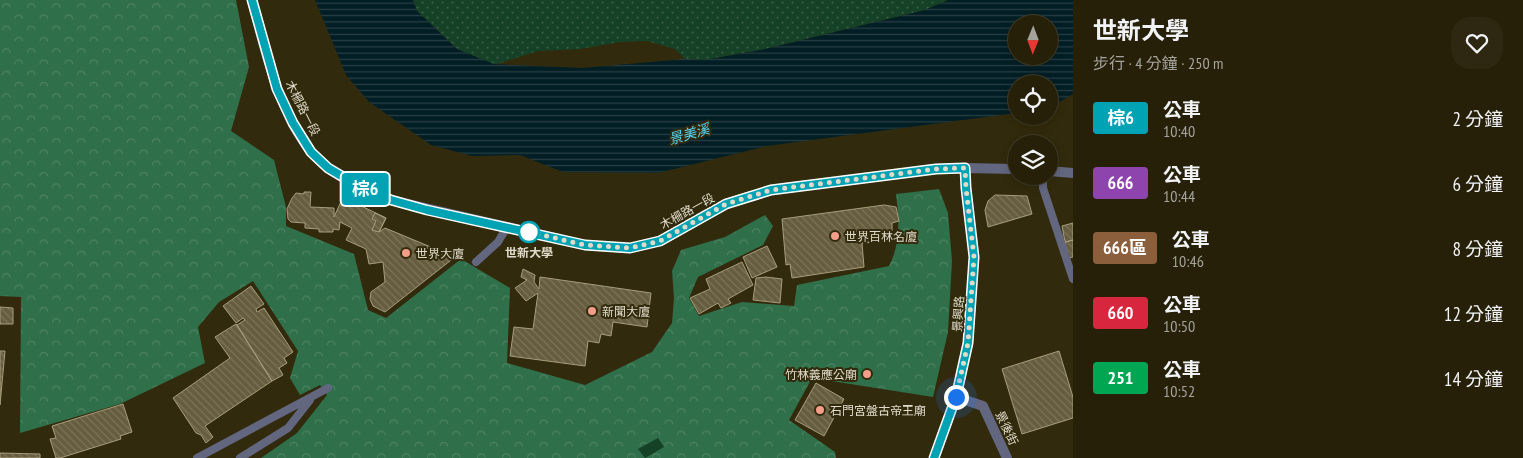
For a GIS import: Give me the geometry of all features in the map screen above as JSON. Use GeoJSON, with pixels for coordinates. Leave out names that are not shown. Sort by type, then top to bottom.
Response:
{"type":"FeatureCollection","features":[{"type":"Feature","properties":{"kind":"street","name":"木柵路一段"},"geometry":{"type":"LineString","coordinates":[[252,0],[277,89],[293,123],[311,152],[328,168],[360,187],[391,200],[585,245],[630,248],[660,241],[726,204],[771,190],[936,169],[1008,169]]}},
{"type":"Feature","properties":{"kind":"street","name":"景興路"},"geometry":{"type":"LineString","coordinates":[[934,458],[956,397],[968,343],[974,257],[965,168]]}},
{"type":"Feature","properties":{"kind":"street"},"geometry":{"type":"LineString","coordinates":[[1058,172],[1073,173]]}},
{"type":"Feature","properties":{"kind":"street","name":"景後街"},"geometry":{"type":"LineString","coordinates":[[956,397],[983,406],[1007,458]]}},
{"type":"Feature","properties":{"kind":"lane"},"geometry":{"type":"LineString","coordinates":[[1043,185],[1073,279]]}},
{"type":"Feature","properties":{"kind":"lane"},"geometry":{"type":"LineString","coordinates":[[476,262],[498,242],[507,227]]}},
{"type":"Feature","properties":{"kind":"lane"},"geometry":{"type":"LineString","coordinates":[[197,458],[328,388]]}},
{"type":"Feature","properties":{"kind":"lane"},"geometry":{"type":"LineString","coordinates":[[240,458],[288,428],[311,398]]}},
{"type":"Feature","properties":{"kind":"green space"},"geometry":{"type":"Polygon","coordinates":[[[0,0],[236,0],[249,67],[231,131],[274,160],[286,207],[286,226],[354,254],[368,310],[386,318],[461,259],[510,288],[507,363],[585,385],[652,352],[672,323],[674,298],[672,271],[681,250],[725,237],[765,215],[773,226],[763,245],[698,277],[689,298],[699,316],[742,302],[794,306],[797,285],[889,266],[896,249],[897,240],[896,194],[939,189],[948,213],[952,261],[948,332],[933,397],[812,378],[789,420],[835,452],[836,458],[261,458],[297,433],[327,395],[320,385],[300,395],[290,378],[298,351],[253,281],[219,302],[198,327],[205,363],[120,404],[20,433],[21,297],[0,296],[0,0]]]}},
{"type":"Feature","properties":{"kind":"green space"},"geometry":{"type":"Polygon","coordinates":[[[413,0],[948,0],[925,10],[761,50],[704,60],[685,59],[675,49],[647,41],[620,42],[580,49],[538,51],[494,65],[457,49],[417,11],[413,0]]]}},
{"type":"Feature","properties":{"kind":"green space"},"geometry":{"type":"Polygon","coordinates":[[[658,438],[664,447],[645,458],[638,449],[658,438]]]}},
{"type":"Feature","properties":{"kind":"water","name":"景美溪"},"geometry":{"type":"Polygon","coordinates":[[[315,0],[413,0],[417,11],[457,49],[494,64],[582,68],[685,59],[704,60],[761,50],[925,10],[948,0],[1073,0],[1073,94],[1058,103],[1058,75],[1008,75],[1008,114],[767,146],[658,173],[563,172],[520,155],[472,156],[431,145],[369,102],[346,75],[315,0]]]}},
{"type":"Feature","properties":{"kind":"building","name":"世界大廈"},"geometry":{"type":"Polygon","coordinates":[[[304,192],[311,192],[310,207],[334,208],[334,217],[343,197],[386,218],[379,232],[385,228],[455,257],[385,312],[373,306],[370,299],[371,292],[385,282],[383,262],[369,264],[366,249],[346,240],[352,228],[340,222],[339,230],[333,229],[333,232],[319,232],[319,229],[305,228],[305,223],[291,222],[288,219],[287,209],[292,198],[296,193],[304,194],[304,192]]]}},
{"type":"Feature","properties":{"kind":"building"},"geometry":{"type":"Polygon","coordinates":[[[995,195],[1027,196],[1032,214],[988,227],[985,210],[988,201],[995,195]]]}},
{"type":"Feature","properties":{"kind":"building","name":"世界百林名廈"},"geometry":{"type":"Polygon","coordinates":[[[884,205],[896,207],[899,221],[892,223],[892,231],[880,242],[862,243],[864,267],[792,278],[790,264],[786,265],[782,219],[884,205]]]}},
{"type":"Feature","properties":{"kind":"building"},"geometry":{"type":"Polygon","coordinates":[[[375,213],[386,218],[379,232],[372,230],[376,221],[372,219],[375,213]]]}},
{"type":"Feature","properties":{"kind":"building"},"geometry":{"type":"Polygon","coordinates":[[[1073,223],[1073,240],[1065,242],[1062,226],[1073,223]]]}},
{"type":"Feature","properties":{"kind":"building"},"geometry":{"type":"Polygon","coordinates":[[[1073,240],[1073,257],[1068,258],[1065,242],[1073,240]]]}},
{"type":"Feature","properties":{"kind":"building"},"geometry":{"type":"Polygon","coordinates":[[[767,246],[777,267],[752,278],[743,257],[767,246]]]}},
{"type":"Feature","properties":{"kind":"building"},"geometry":{"type":"Polygon","coordinates":[[[742,262],[753,285],[728,299],[731,303],[721,308],[718,303],[699,314],[690,298],[710,289],[706,279],[742,262]]]}},
{"type":"Feature","properties":{"kind":"building","name":"新聞大廈"},"geometry":{"type":"Polygon","coordinates":[[[523,269],[535,275],[534,282],[539,289],[540,277],[651,293],[647,327],[613,322],[611,336],[601,334],[599,343],[588,341],[585,366],[510,356],[514,327],[533,329],[538,293],[526,301],[515,288],[527,280],[521,277],[523,269]]]}},
{"type":"Feature","properties":{"kind":"building"},"geometry":{"type":"Polygon","coordinates":[[[756,278],[782,279],[780,303],[753,300],[756,278]]]}},
{"type":"Feature","properties":{"kind":"building"},"geometry":{"type":"Polygon","coordinates":[[[251,286],[264,304],[256,309],[257,312],[264,308],[293,352],[284,358],[287,363],[279,368],[283,375],[272,381],[237,325],[245,320],[243,318],[236,323],[223,306],[251,286]]]}},
{"type":"Feature","properties":{"kind":"building"},"geometry":{"type":"Polygon","coordinates":[[[0,307],[13,308],[13,324],[0,324],[0,307]]]}},
{"type":"Feature","properties":{"kind":"building"},"geometry":{"type":"Polygon","coordinates":[[[236,324],[272,381],[205,426],[213,437],[206,443],[201,435],[196,433],[173,398],[230,358],[215,337],[236,324]]]}},
{"type":"Feature","properties":{"kind":"building"},"geometry":{"type":"Polygon","coordinates":[[[0,351],[5,351],[0,405],[0,351]]]}},
{"type":"Feature","properties":{"kind":"building"},"geometry":{"type":"Polygon","coordinates":[[[1059,351],[1073,397],[1073,418],[1022,434],[1002,369],[1059,351]]]}},
{"type":"Feature","properties":{"kind":"building","name":"石門宮盤古帝王廟"},"geometry":{"type":"Polygon","coordinates":[[[816,383],[844,399],[824,436],[795,420],[816,383]]]}},
{"type":"Feature","properties":{"kind":"building"},"geometry":{"type":"Polygon","coordinates":[[[123,404],[132,432],[120,436],[121,439],[56,458],[50,439],[56,438],[52,426],[123,404]]]}},
{"type":"Feature","properties":{"kind":"building"},"geometry":{"type":"Polygon","coordinates":[[[0,453],[40,454],[40,458],[0,458],[0,453]]]}},
{"type":"Feature","properties":{"kind":"bus line","name":"棕6"},"geometry":{"type":"LineString","coordinates":[[252,0],[277,89],[293,123],[311,152],[328,168],[360,187],[391,200],[427,210],[585,245],[630,248],[660,241],[726,204],[771,190],[936,169],[965,168],[974,257],[968,343],[956,397],[938,452],[934,458]]}},
{"type":"Feature","properties":{"kind":"place","name":"世新大學"},"geometry":{"type":"Point","coordinates":[529,232]}},
{"type":"Feature","properties":{"kind":"place","name":"世界百林名廈"},"geometry":{"type":"Point","coordinates":[835,236]}},
{"type":"Feature","properties":{"kind":"place","name":"世界大廈"},"geometry":{"type":"Point","coordinates":[406,253]}},
{"type":"Feature","properties":{"kind":"place","name":"新聞大廈"},"geometry":{"type":"Point","coordinates":[592,311]}},
{"type":"Feature","properties":{"kind":"place","name":"竹林義應公廟"},"geometry":{"type":"Point","coordinates":[867,374]}},
{"type":"Feature","properties":{"kind":"place","name":"石門宮盤古帝王廟"},"geometry":{"type":"Point","coordinates":[820,410]}},
{"type":"Feature","properties":{"kind":"route"},"geometry":{"type":"LineString","coordinates":[[529,232],[585,245],[630,248],[660,241],[726,204],[771,190],[936,169],[965,168],[974,257],[968,343],[956,397]]}}]}
